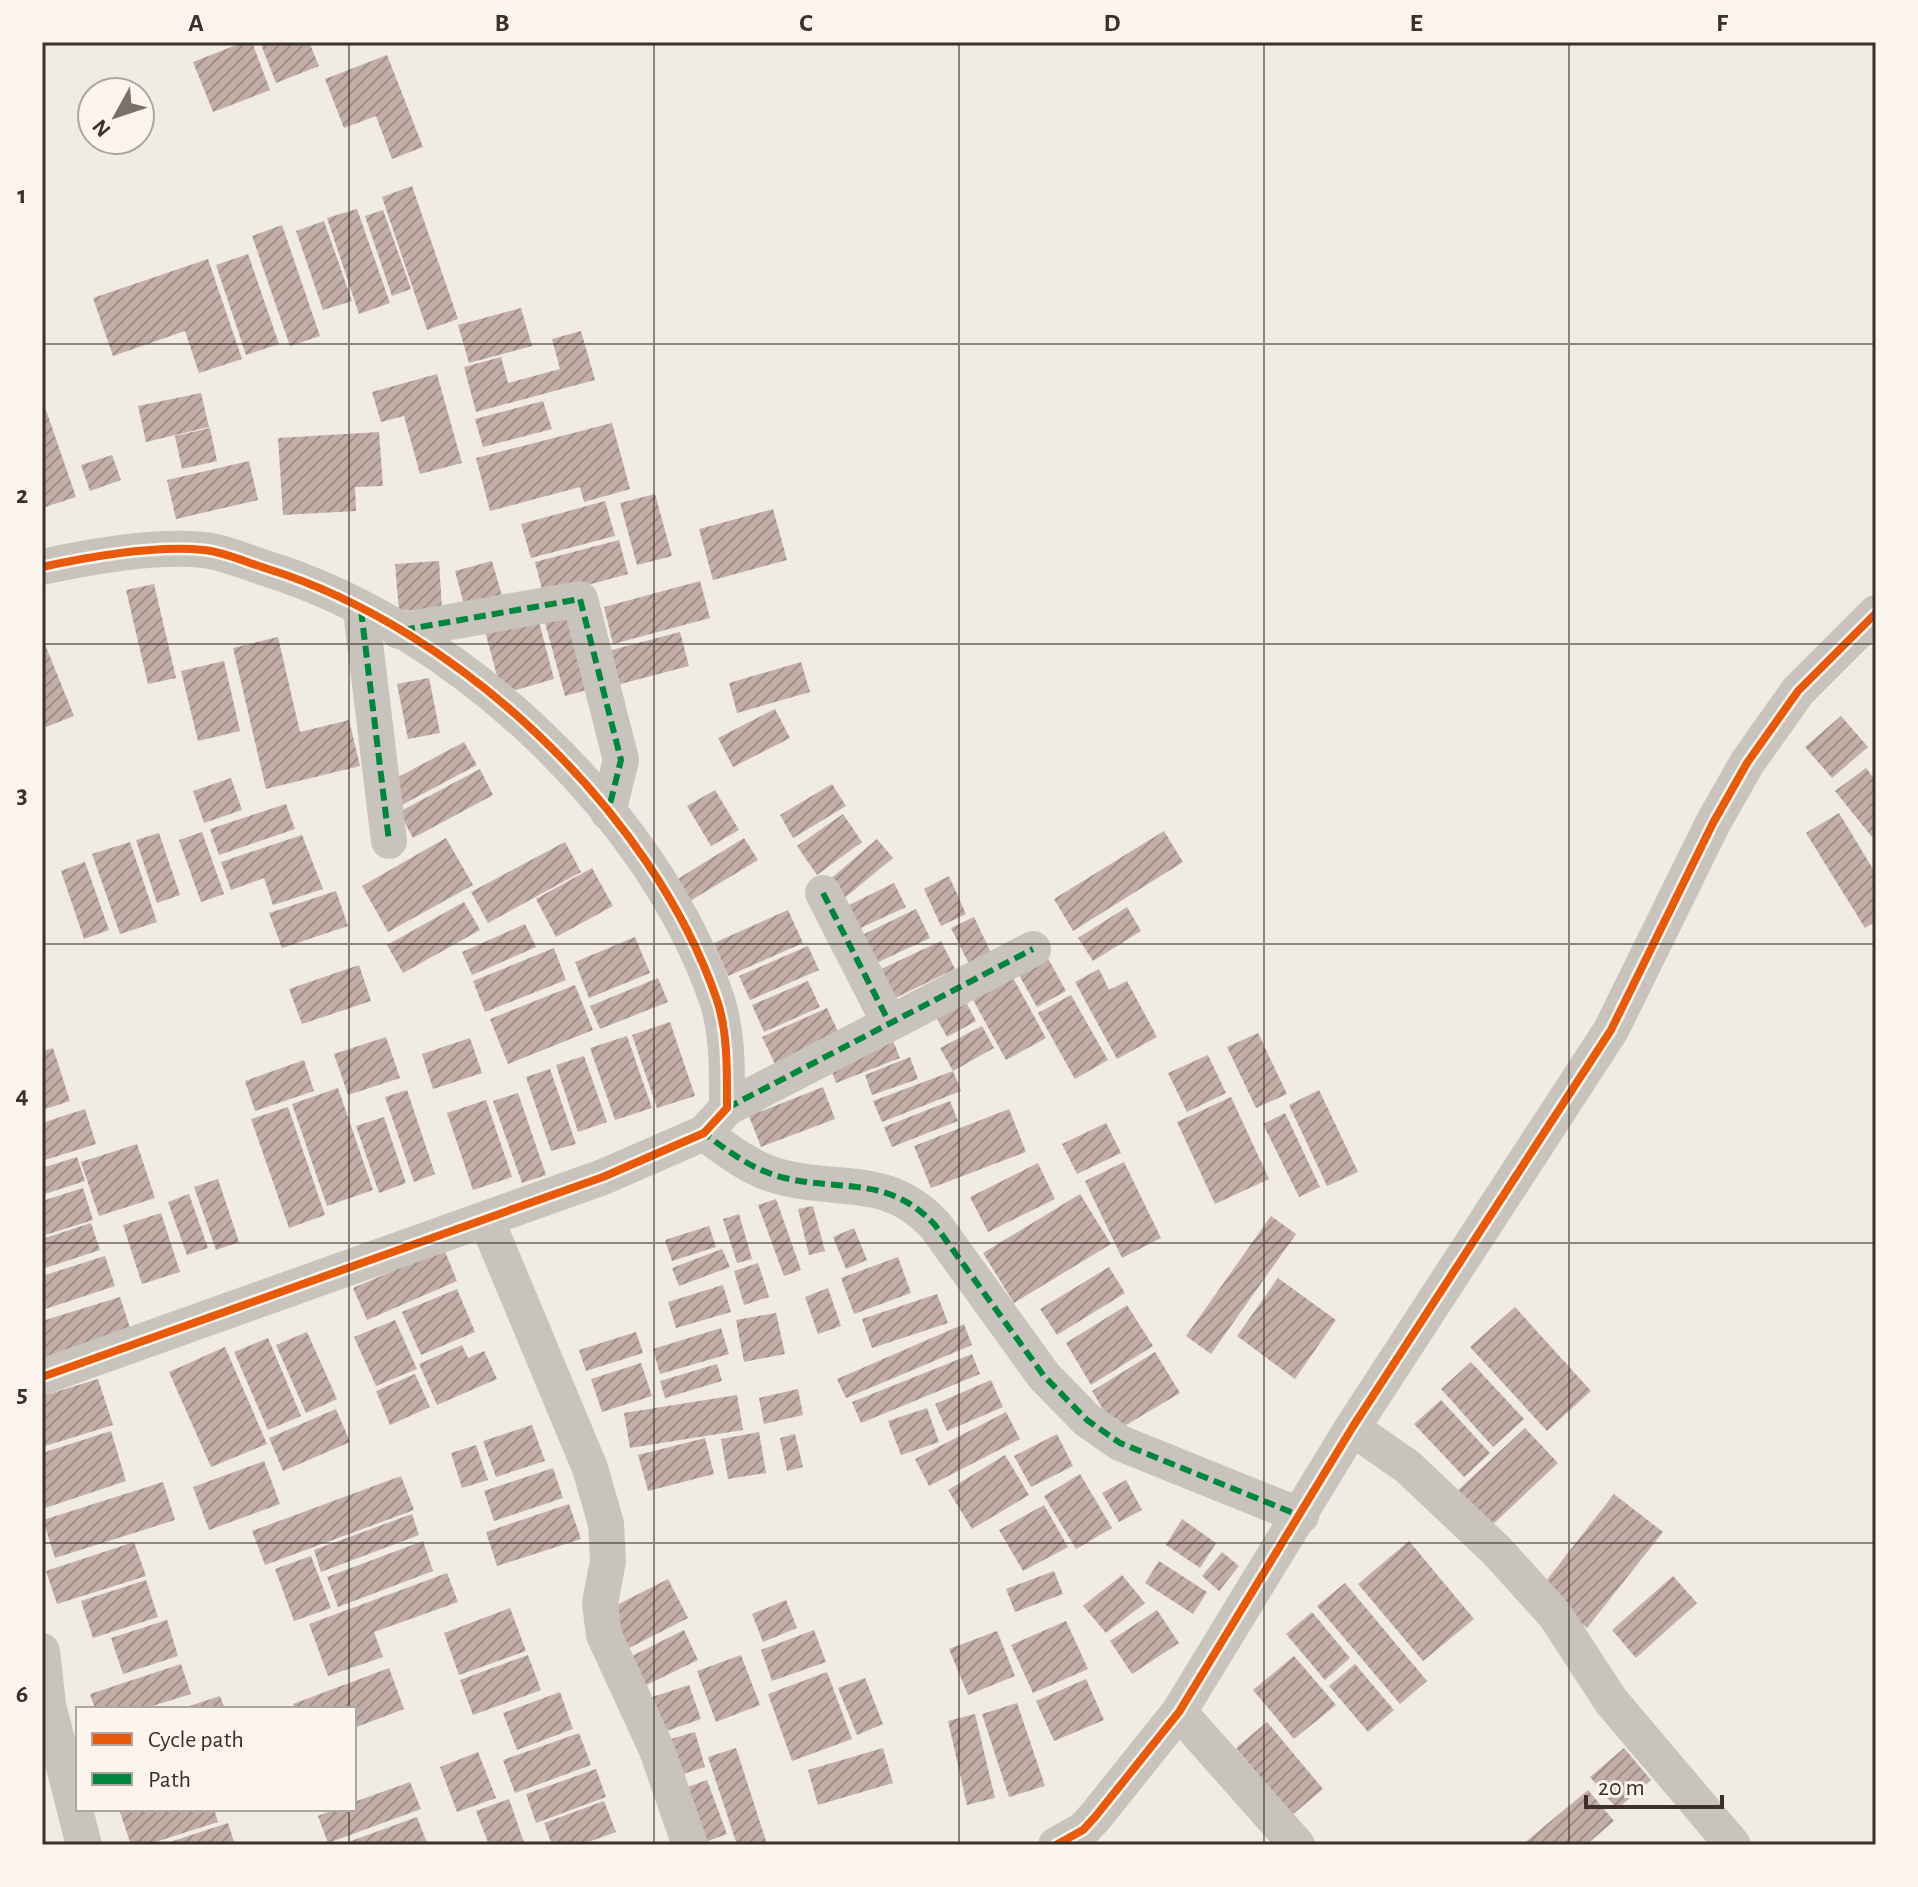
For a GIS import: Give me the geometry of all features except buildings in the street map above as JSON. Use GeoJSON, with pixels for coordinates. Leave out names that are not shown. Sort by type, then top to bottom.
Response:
{"type":"FeatureCollection","features":[{"type":"Feature","properties":{"kind":"street"},"geometry":{"type":"LineString","coordinates":[[42,567],[86,557],[205,550],[314,584],[466,671],[521,717],[608,812],[660,883],[695,947],[718,1002],[716,1121],[739,1159],[787,1179],[892,1192],[918,1207],[935,1225],[1044,1376],[1087,1420],[1120,1443],[1301,1516]]}},
{"type":"Feature","properties":{"kind":"street"},"geometry":{"type":"LineString","coordinates":[[399,631],[580,599],[621,760],[608,812]]}},
{"type":"Feature","properties":{"kind":"street"},"geometry":{"type":"LineString","coordinates":[[361,610],[389,841]]}},
{"type":"Feature","properties":{"kind":"street"},"geometry":{"type":"LineString","coordinates":[[1063,1844],[1095,1817],[1179,1712],[1352,1428],[1611,1030],[1747,763],[1798,691],[1876,613]]}},
{"type":"Feature","properties":{"kind":"street"},"geometry":{"type":"LineString","coordinates":[[823,893],[889,1022]]}},
{"type":"Feature","properties":{"kind":"street"},"geometry":{"type":"LineString","coordinates":[[42,1377],[603,1177],[716,1121],[889,1022],[1033,949]]}},
{"type":"Feature","properties":{"kind":"street"},"geometry":{"type":"LineString","coordinates":[[486,1219],[590,1468],[606,1524],[608,1561],[600,1603],[604,1635],[657,1750],[690,1845]]}},
{"type":"Feature","properties":{"kind":"street"},"geometry":{"type":"LineString","coordinates":[[1352,1428],[1408,1467],[1497,1551],[1555,1615],[1611,1701],[1733,1845]]}},
{"type":"Feature","properties":{"kind":"street"},"geometry":{"type":"LineString","coordinates":[[42,1651],[45,1706],[84,1845]]}},
{"type":"Feature","properties":{"kind":"street"},"geometry":{"type":"LineString","coordinates":[[1179,1712],[1297,1845]]}},
{"type":"Feature","properties":{"kind":"marked path"},"geometry":{"type":"LineString","coordinates":[[403,630],[580,599],[621,760],[608,812]]}},
{"type":"Feature","properties":{"kind":"marked path"},"geometry":{"type":"LineString","coordinates":[[361,610],[389,841]]}},
{"type":"Feature","properties":{"kind":"marked path"},"geometry":{"type":"LineString","coordinates":[[823,893],[889,1022]]}},
{"type":"Feature","properties":{"kind":"marked path"},"geometry":{"type":"LineString","coordinates":[[727,1108],[1033,949]]}},
{"type":"Feature","properties":{"kind":"marked path"},"geometry":{"type":"LineString","coordinates":[[707,1130],[704,1133],[732,1154],[774,1175],[882,1192],[917,1209],[935,1225],[1044,1376],[1087,1420],[1120,1443],[1301,1516]]}},
{"type":"Feature","properties":{"kind":"cycle path"},"geometry":{"type":"LineString","coordinates":[[42,567],[144,551],[185,549],[220,553],[339,597],[409,635],[476,681],[539,736],[596,796],[646,861],[687,930],[717,1000],[727,1067],[727,1108],[704,1133],[603,1177],[42,1377]]}},
{"type":"Feature","properties":{"kind":"cycle path"},"geometry":{"type":"LineString","coordinates":[[1056,1845],[1083,1830],[1179,1712],[1352,1428],[1611,1030],[1713,823],[1747,763],[1798,691],[1876,613]]}}]}
